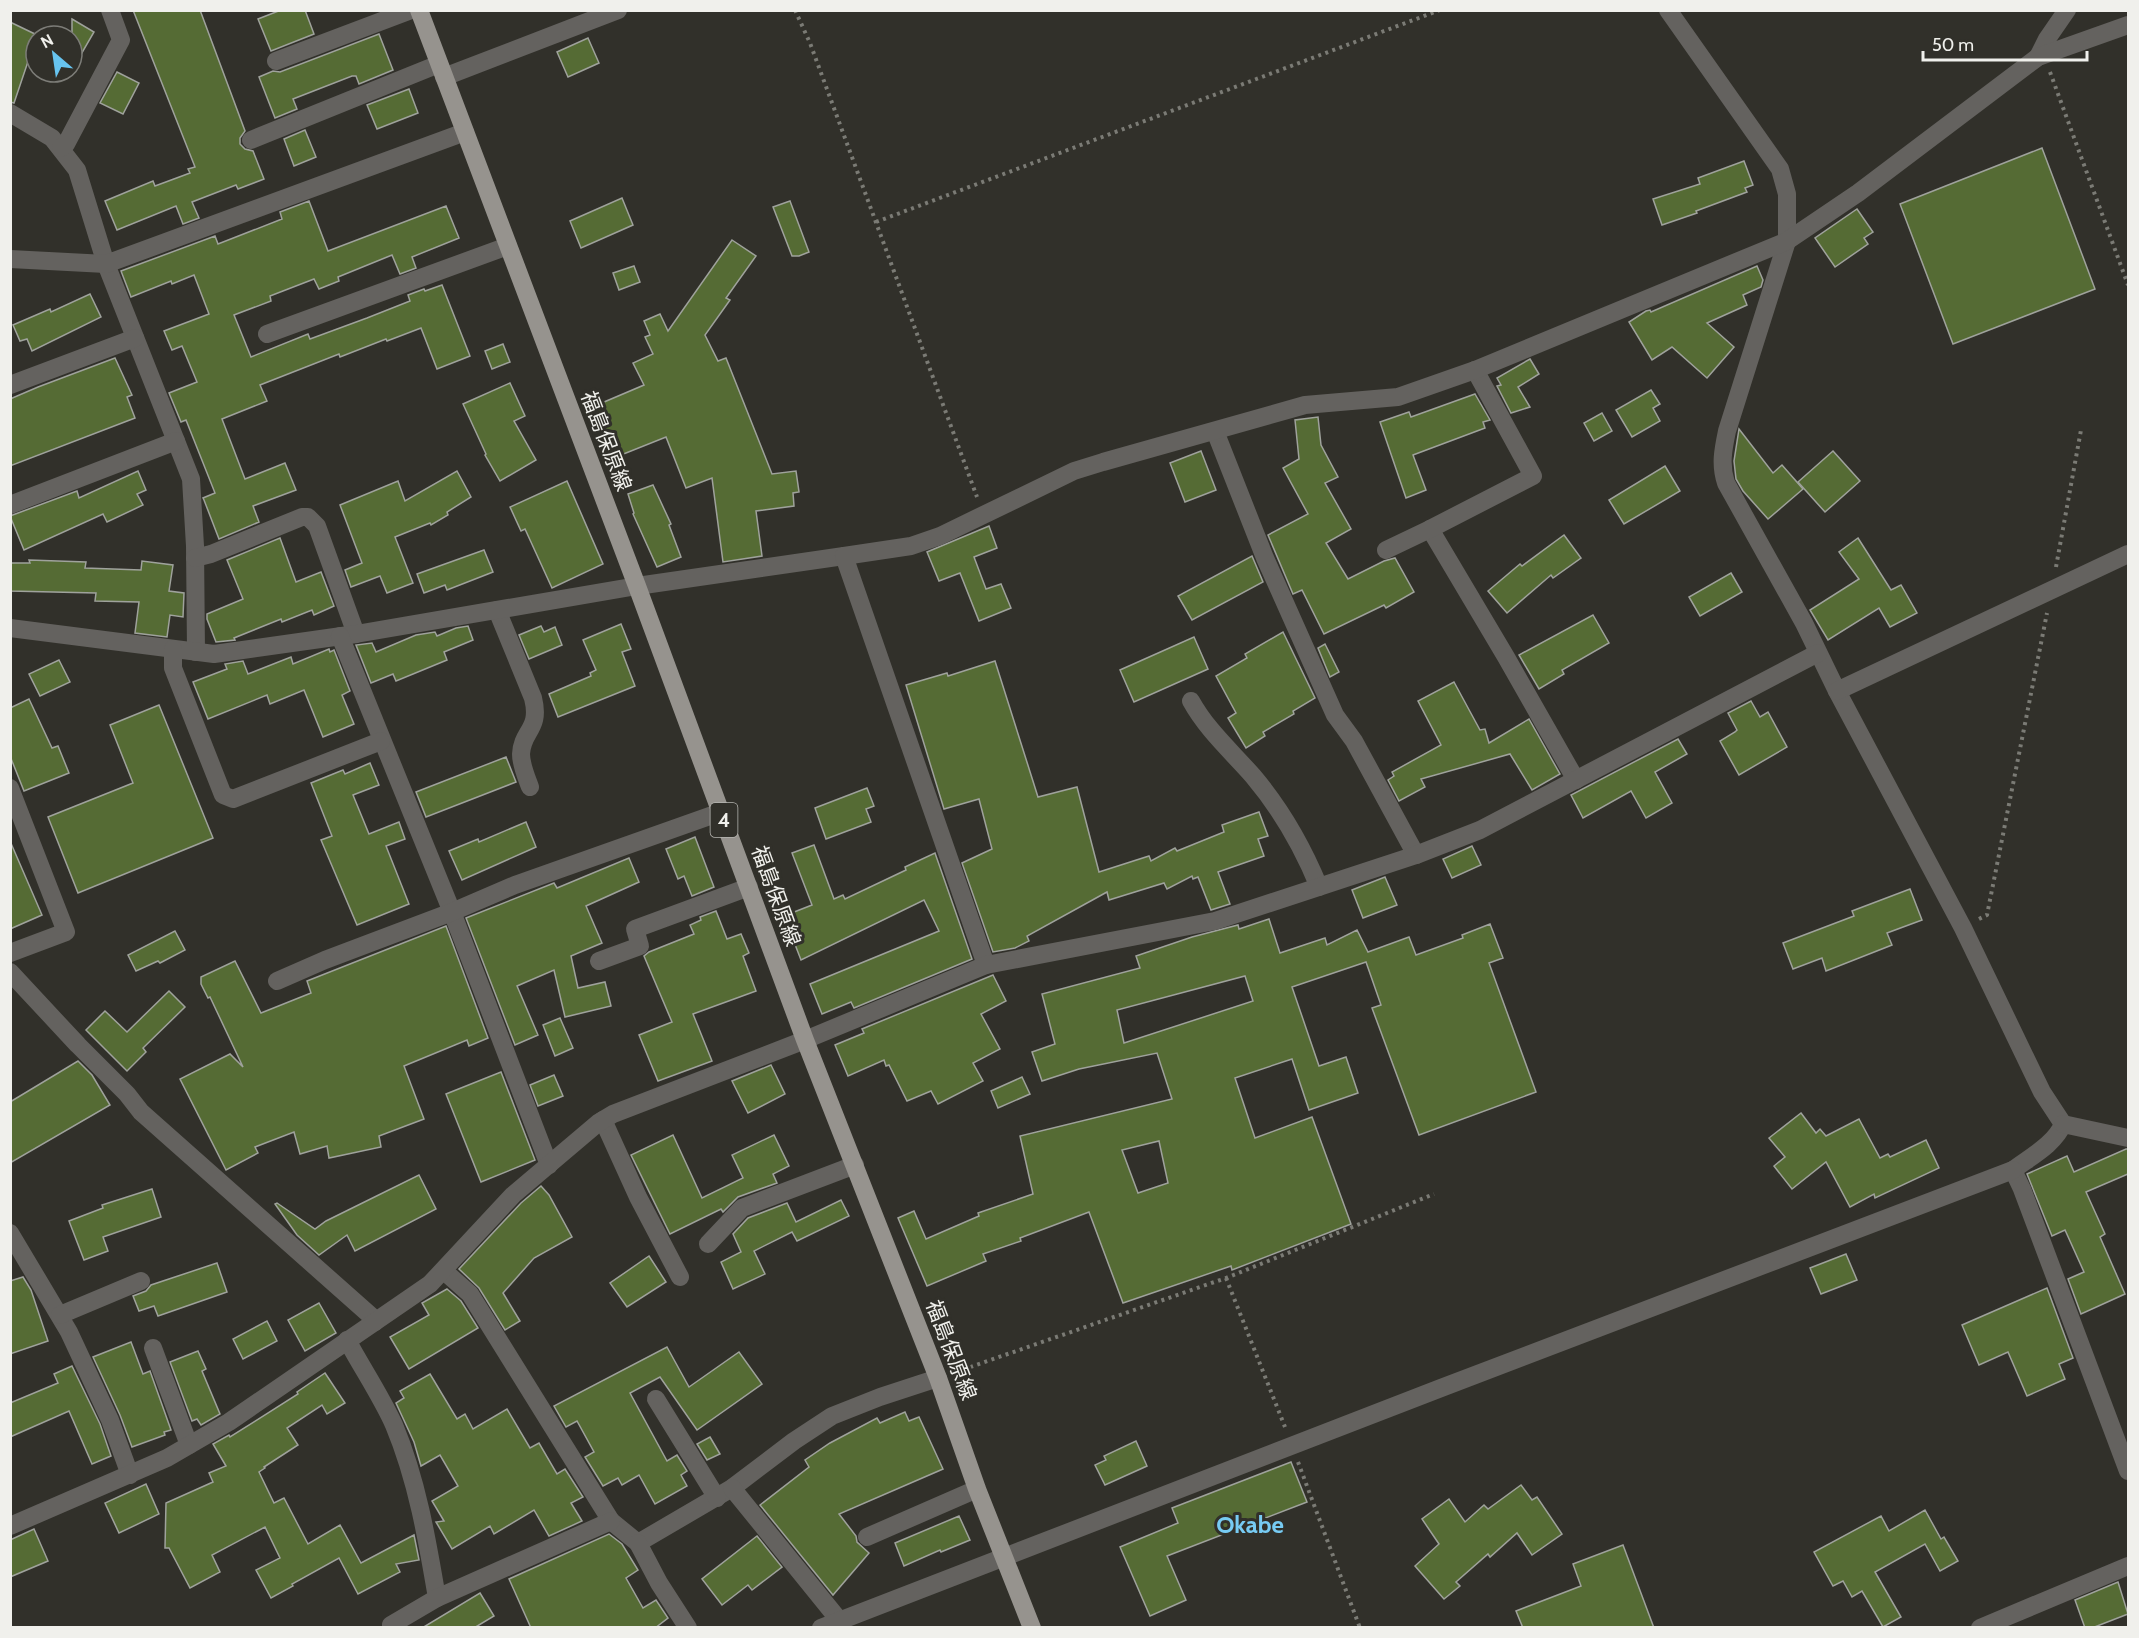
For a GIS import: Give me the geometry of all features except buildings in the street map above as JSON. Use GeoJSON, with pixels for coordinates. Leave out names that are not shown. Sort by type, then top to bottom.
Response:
{"type":"FeatureCollection","features":[{"type":"Feature","properties":{"kind":"main road","name":"福島保原線"},"geometry":{"type":"LineString","coordinates":[[419,10],[637,586],[805,1040],[938,1378],[977,1489],[1032,1628]]}},
{"type":"Feature","properties":{"kind":"street"},"geometry":{"type":"LineString","coordinates":[[61,148],[66,144],[121,40],[110,10]]}},
{"type":"Feature","properties":{"kind":"street"},"geometry":{"type":"LineString","coordinates":[[276,61],[411,10]]}},
{"type":"Feature","properties":{"kind":"street"},"geometry":{"type":"LineString","coordinates":[[251,140],[618,10]]}},
{"type":"Feature","properties":{"kind":"street"},"geometry":{"type":"LineString","coordinates":[[1668,10],[1780,169],[1787,194],[1787,241],[1722,454],[1726,483],[1963,928],[2042,1092],[2063,1124],[2128,1138]]}},
{"type":"Feature","properties":{"kind":"street"},"geometry":{"type":"LineString","coordinates":[[2041,56],[2047,39],[2067,10]]}},
{"type":"Feature","properties":{"kind":"street"},"geometry":{"type":"LineString","coordinates":[[10,628],[214,654],[348,635],[637,586],[910,546],[940,537],[1074,471],[1305,405],[1398,397],[1475,369],[1787,241],[1858,193],[2041,56],[2128,25]]}},
{"type":"Feature","properties":{"kind":"street"},"geometry":{"type":"LineString","coordinates":[[10,113],[52,138],[77,170],[106,264],[190,479],[195,558],[196,652]]}},
{"type":"Feature","properties":{"kind":"street"},"geometry":{"type":"LineString","coordinates":[[10,259],[106,264],[465,132]]}},
{"type":"Feature","properties":{"kind":"street"},"geometry":{"type":"LineString","coordinates":[[267,334],[508,246]]}},
{"type":"Feature","properties":{"kind":"street"},"geometry":{"type":"LineString","coordinates":[[10,385],[135,338]]}},
{"type":"Feature","properties":{"kind":"street"},"geometry":{"type":"LineString","coordinates":[[1386,550],[1533,476],[1475,369]]}},
{"type":"Feature","properties":{"kind":"street"},"geometry":{"type":"LineString","coordinates":[[1215,431],[1265,558],[1335,715],[1354,741],[1416,855]]}},
{"type":"Feature","properties":{"kind":"street"},"geometry":{"type":"LineString","coordinates":[[10,505],[176,441]]}},
{"type":"Feature","properties":{"kind":"street"},"geometry":{"type":"LineString","coordinates":[[195,558],[211,554],[302,517],[308,517],[317,526],[381,741],[452,912],[549,1165]]}},
{"type":"Feature","properties":{"kind":"street"},"geometry":{"type":"LineString","coordinates":[[1430,529],[1576,780]]}},
{"type":"Feature","properties":{"kind":"street"},"geometry":{"type":"LineString","coordinates":[[1837,691],[2128,554]]}},
{"type":"Feature","properties":{"kind":"street"},"geometry":{"type":"LineString","coordinates":[[844,556],[986,966]]}},
{"type":"Feature","properties":{"kind":"street"},"geometry":{"type":"LineString","coordinates":[[497,610],[533,698],[536,711],[536,720],[521,752],[522,764],[530,787]]}},
{"type":"Feature","properties":{"kind":"street"},"geometry":{"type":"LineString","coordinates":[[173,649],[173,668],[224,795],[233,799],[381,741]]}},
{"type":"Feature","properties":{"kind":"street"},"geometry":{"type":"LineString","coordinates":[[10,1526],[167,1458],[229,1422],[430,1284],[513,1195],[613,1114],[805,1040],[986,966],[1215,921],[1416,855],[1480,830],[1818,653]]}},
{"type":"Feature","properties":{"kind":"street"},"geometry":{"type":"LineString","coordinates":[[1191,701],[1211,731],[1268,797],[1310,864],[1319,887]]}},
{"type":"Feature","properties":{"kind":"street"},"geometry":{"type":"LineString","coordinates":[[10,788],[66,932],[10,953]]}},
{"type":"Feature","properties":{"kind":"street"},"geometry":{"type":"LineString","coordinates":[[277,981],[514,885],[721,812]]}},
{"type":"Feature","properties":{"kind":"street"},"geometry":{"type":"LineString","coordinates":[[599,961],[640,946],[635,929],[749,887]]}},
{"type":"Feature","properties":{"kind":"street"},"geometry":{"type":"LineString","coordinates":[[10,972],[127,1094],[141,1112],[375,1322]]}},
{"type":"Feature","properties":{"kind":"street"},"geometry":{"type":"LineString","coordinates":[[603,1120],[638,1197],[680,1277]]}},
{"type":"Feature","properties":{"kind":"street"},"geometry":{"type":"LineString","coordinates":[[821,1628],[2013,1170],[2060,1133],[2063,1124]]}},
{"type":"Feature","properties":{"kind":"street"},"geometry":{"type":"LineString","coordinates":[[708,1244],[742,1208],[855,1165]]}},
{"type":"Feature","properties":{"kind":"street"},"geometry":{"type":"LineString","coordinates":[[2013,1170],[2128,1471]]}},
{"type":"Feature","properties":{"kind":"street"},"geometry":{"type":"LineString","coordinates":[[10,1233],[60,1316],[110,1420],[130,1475]]}},
{"type":"Feature","properties":{"kind":"street"},"geometry":{"type":"LineString","coordinates":[[444,1271],[470,1294],[611,1521],[638,1543],[659,1583],[688,1628]]}},
{"type":"Feature","properties":{"kind":"street"},"geometry":{"type":"LineString","coordinates":[[60,1316],[141,1281]]}},
{"type":"Feature","properties":{"kind":"street"},"geometry":{"type":"LineString","coordinates":[[347,1340],[393,1423],[409,1465],[425,1527],[437,1598]]}},
{"type":"Feature","properties":{"kind":"street"},"geometry":{"type":"LineString","coordinates":[[153,1348],[189,1445]]}},
{"type":"Feature","properties":{"kind":"street"},"geometry":{"type":"LineString","coordinates":[[638,1543],[724,1493],[832,1416],[880,1396],[938,1378]]}},
{"type":"Feature","properties":{"kind":"street"},"geometry":{"type":"LineString","coordinates":[[656,1399],[724,1493],[839,1620]]}},
{"type":"Feature","properties":{"kind":"street"},"geometry":{"type":"LineString","coordinates":[[867,1537],[977,1489]]}},
{"type":"Feature","properties":{"kind":"street"},"geometry":{"type":"LineString","coordinates":[[391,1628],[391,1625],[437,1598],[611,1521]]}},
{"type":"Feature","properties":{"kind":"street"},"geometry":{"type":"LineString","coordinates":[[1980,1628],[2128,1566]]}},
{"type":"Feature","properties":{"kind":"path"},"geometry":{"type":"LineString","coordinates":[[795,10],[810,43],[984,514]]}},
{"type":"Feature","properties":{"kind":"path"},"geometry":{"type":"LineString","coordinates":[[876,222],[1440,10]]}},
{"type":"Feature","properties":{"kind":"path"},"geometry":{"type":"LineString","coordinates":[[2041,56],[2128,285]]}},
{"type":"Feature","properties":{"kind":"path"},"geometry":{"type":"LineString","coordinates":[[1963,928],[1987,915],[2081,430]]}},
{"type":"Feature","properties":{"kind":"path"},"geometry":{"type":"LineString","coordinates":[[938,1378],[1226,1278],[1434,1194]]}},
{"type":"Feature","properties":{"kind":"path"},"geometry":{"type":"LineString","coordinates":[[1226,1278],[1360,1628]]}},
{"type":"Feature","properties":{"kind":"district","name":"Okabe"},"geometry":{"type":"Point","coordinates":[1250,1525]}}]}
